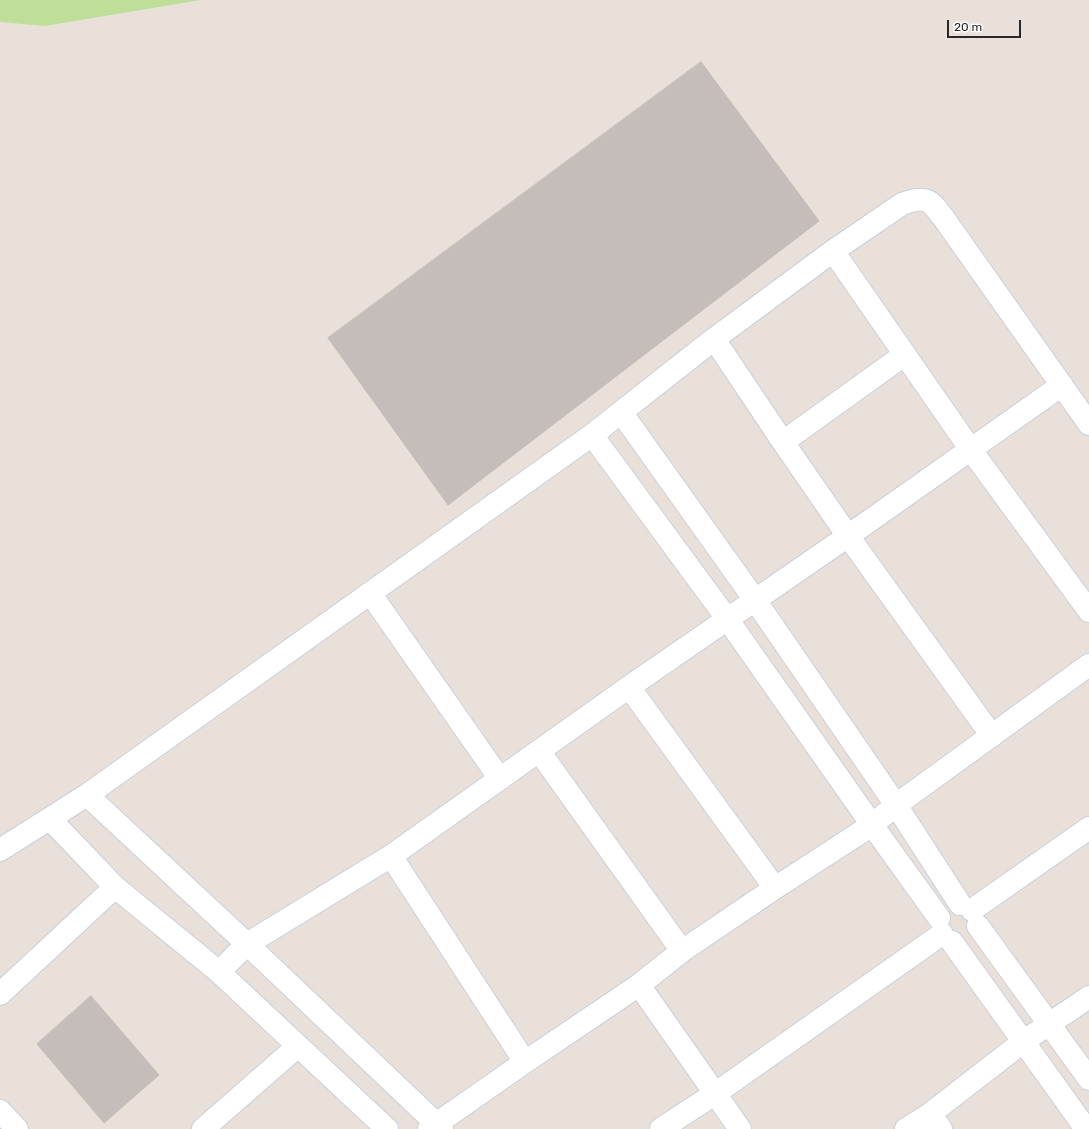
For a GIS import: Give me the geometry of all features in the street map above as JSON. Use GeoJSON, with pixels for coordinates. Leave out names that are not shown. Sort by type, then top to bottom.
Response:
{"type":"FeatureCollection","features":[{"type":"Feature","properties":{"kind":"street"},"geometry":{"type":"LineString","coordinates":[[0,850],[87,795],[592,435],[714,339],[833,251],[902,204],[911,200],[928,201],[933,204],[946,220],[1089,424]]}},
{"type":"Feature","properties":{"kind":"street"},"geometry":{"type":"LineString","coordinates":[[833,251],[971,450],[1089,610]]}},
{"type":"Feature","properties":{"kind":"street"},"geometry":{"type":"LineString","coordinates":[[714,339],[848,536],[992,736]]}},
{"type":"Feature","properties":{"kind":"street"},"geometry":{"type":"LineString","coordinates":[[783,442],[904,355]]}},
{"type":"Feature","properties":{"kind":"street"},"geometry":{"type":"LineString","coordinates":[[219,972],[247,944],[391,856],[629,687],[728,620],[1062,385]]}},
{"type":"Feature","properties":{"kind":"street"},"geometry":{"type":"LineString","coordinates":[[621,412],[755,600],[970,913],[1089,1079]]}},
{"type":"Feature","properties":{"kind":"street"},"geometry":{"type":"LineString","coordinates":[[592,435],[728,620],[872,825],[944,932],[1086,1129]]}},
{"type":"Feature","properties":{"kind":"street"},"geometry":{"type":"LineString","coordinates":[[370,593],[500,779]]}},
{"type":"Feature","properties":{"kind":"street"},"geometry":{"type":"LineString","coordinates":[[87,795],[247,944],[436,1127],[524,1062],[639,985],[682,951],[872,825],[896,805],[1089,665]]}},
{"type":"Feature","properties":{"kind":"street"},"geometry":{"type":"LineString","coordinates":[[629,687],[775,888]]}},
{"type":"Feature","properties":{"kind":"street"},"geometry":{"type":"LineString","coordinates":[[539,751],[682,951]]}},
{"type":"Feature","properties":{"kind":"street"},"geometry":{"type":"LineString","coordinates":[[50,819],[115,887],[219,972],[387,1129]]}},
{"type":"Feature","properties":{"kind":"street"},"geometry":{"type":"LineString","coordinates":[[970,913],[1089,828]]}},
{"type":"Feature","properties":{"kind":"street"},"geometry":{"type":"LineString","coordinates":[[391,856],[524,1062]]}},
{"type":"Feature","properties":{"kind":"street"},"geometry":{"type":"LineString","coordinates":[[0,994],[115,887]]}},
{"type":"Feature","properties":{"kind":"street"},"geometry":{"type":"LineString","coordinates":[[661,1129],[716,1094],[944,932],[947,907],[951,905],[970,913],[976,931],[971,939],[962,943],[944,932]]}},
{"type":"Feature","properties":{"kind":"street"},"geometry":{"type":"LineString","coordinates":[[639,985],[740,1129]]}},
{"type":"Feature","properties":{"kind":"street"},"geometry":{"type":"LineString","coordinates":[[906,1129],[936,1121],[1024,1041],[1089,997]]}},
{"type":"Feature","properties":{"kind":"street"},"geometry":{"type":"LineString","coordinates":[[204,1129],[298,1046]]}},
{"type":"Feature","properties":{"kind":"street"},"geometry":{"type":"LineString","coordinates":[[0,1111],[17,1129]]}},
{"type":"Feature","properties":{"kind":"green space"},"geometry":{"type":"Polygon","coordinates":[[[0,0],[201,0],[45,26],[0,22],[0,0]]]}},
{"type":"Feature","properties":{"kind":"building"},"geometry":{"type":"Polygon","coordinates":[[[701,62],[819,221],[448,505],[328,338],[701,62]]]}},
{"type":"Feature","properties":{"kind":"building"},"geometry":{"type":"Polygon","coordinates":[[[91,996],[159,1075],[104,1123],[37,1044],[91,996]]]}}]}
